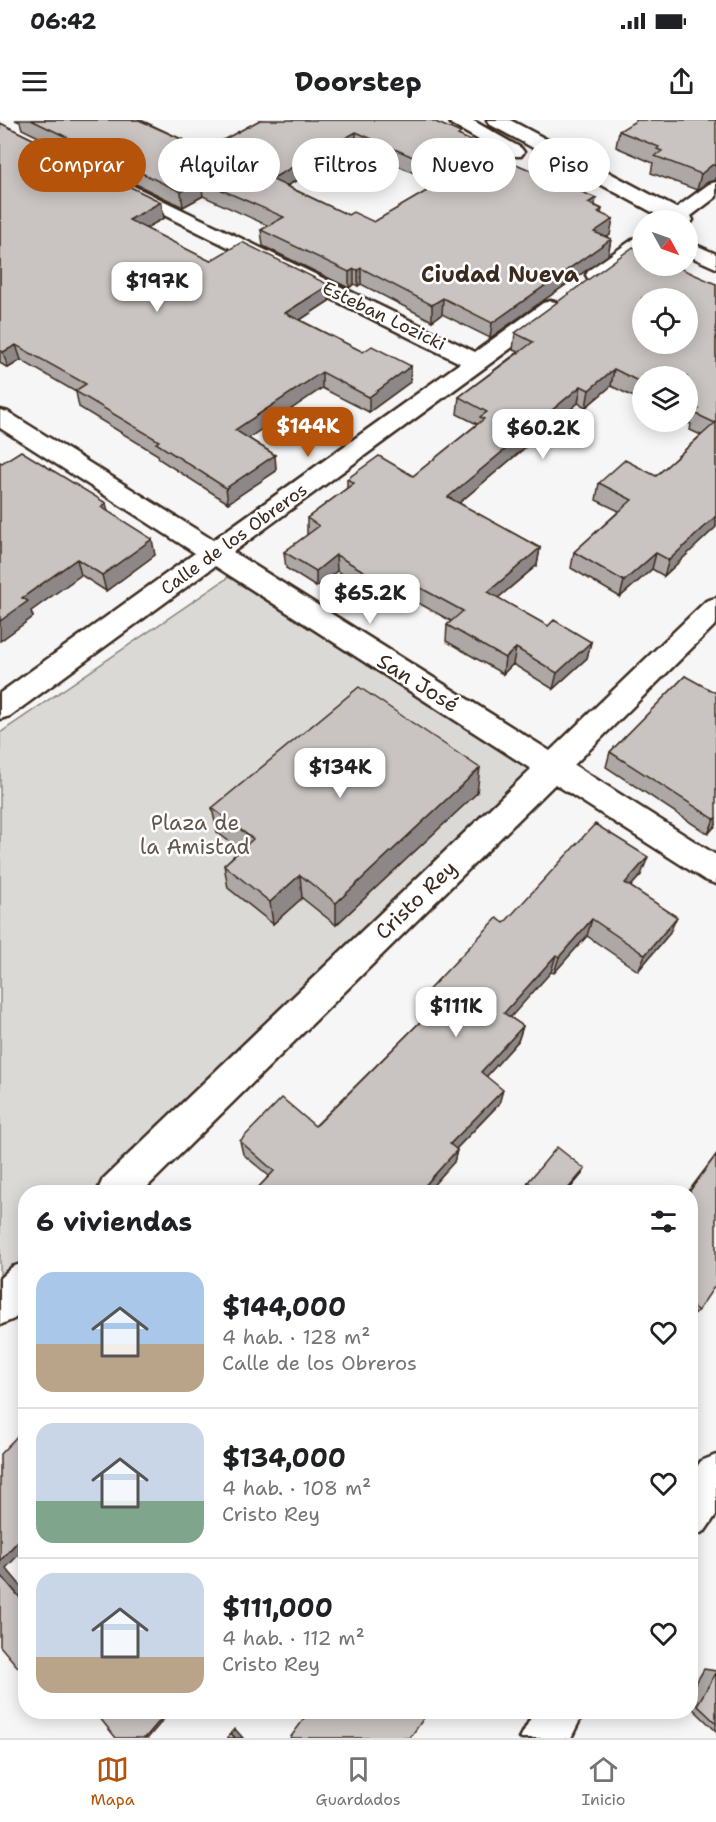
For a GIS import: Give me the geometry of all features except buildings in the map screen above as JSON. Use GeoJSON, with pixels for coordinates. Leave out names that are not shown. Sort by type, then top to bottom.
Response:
{"type":"FeatureCollection","features":[{"type":"Feature","properties":{"kind":"street"},"geometry":{"type":"LineString","coordinates":[[458,120],[528,159]]}},
{"type":"Feature","properties":{"kind":"street"},"geometry":{"type":"LineString","coordinates":[[496,120],[661,210]]}},
{"type":"Feature","properties":{"kind":"street"},"geometry":{"type":"LineString","coordinates":[[695,210],[716,189]]}},
{"type":"Feature","properties":{"kind":"street","name":"Esteban Lozicki"},"geometry":{"type":"LineString","coordinates":[[132,192],[477,362]]}},
{"type":"Feature","properties":{"kind":"street","name":"Calle de los Obreros"},"geometry":{"type":"LineString","coordinates":[[0,708],[632,249]]}},
{"type":"Feature","properties":{"kind":"street"},"geometry":{"type":"LineString","coordinates":[[698,253],[716,262]]}},
{"type":"Feature","properties":{"kind":"street","name":"San José"},"geometry":{"type":"LineString","coordinates":[[0,417],[716,871]]}},
{"type":"Feature","properties":{"kind":"street","name":"Cristo Rey"},"geometry":{"type":"LineString","coordinates":[[123,1185],[716,608]]}},
{"type":"Feature","properties":{"kind":"street"},"geometry":{"type":"LineString","coordinates":[[0,1305],[18,1288]]}},
{"type":"Feature","properties":{"kind":"street"},"geometry":{"type":"LineString","coordinates":[[698,1504],[716,1476]]}},
{"type":"Feature","properties":{"kind":"street"},"geometry":{"type":"LineString","coordinates":[[544,1738],[556,1719]]}},
{"type":"Feature","properties":{"kind":"green space","name":"Plaza de la Amistad"},"geometry":{"type":"Polygon","coordinates":[[[229,577],[536,773],[118,1185],[18,1185],[18,1284],[0,1302],[0,733],[229,577]]]}},
{"type":"Feature","properties":{"kind":"district","name":"Ciudad Nueva"},"geometry":{"type":"Point","coordinates":[500,274]}}]}
